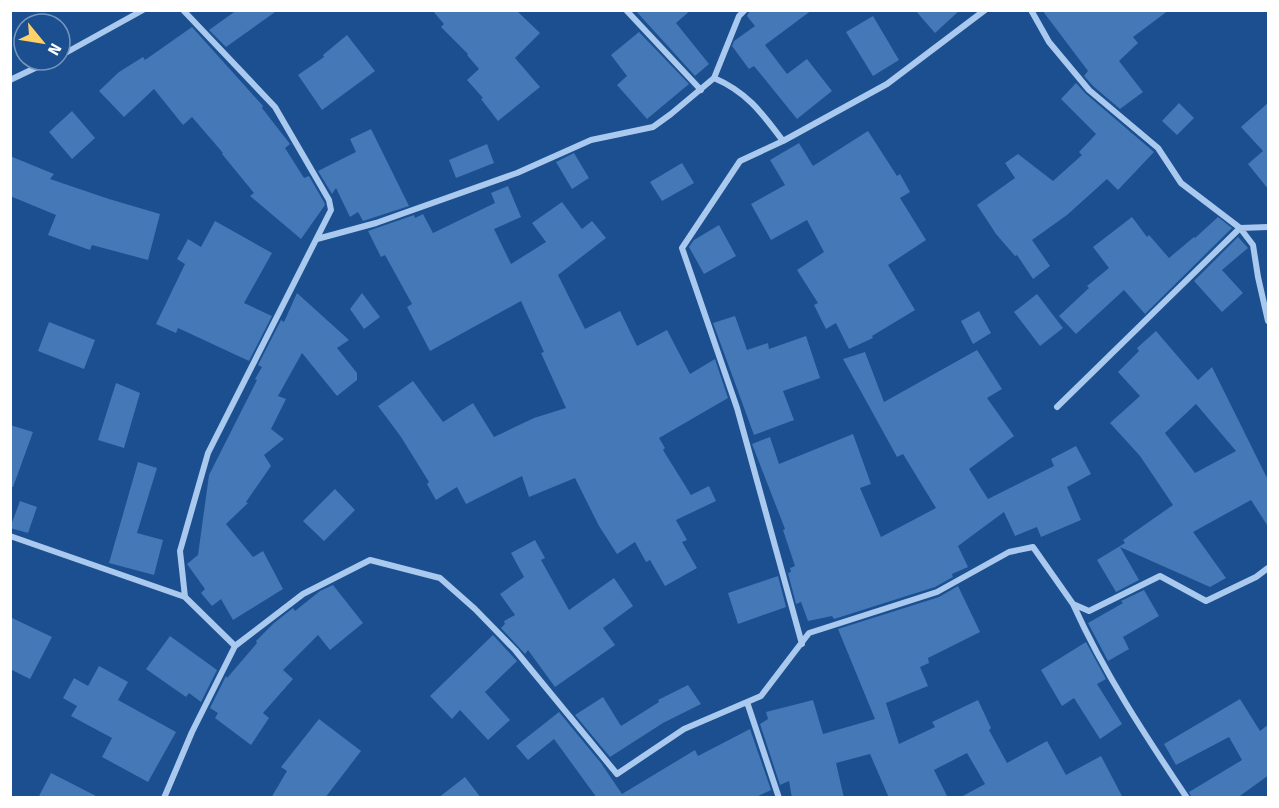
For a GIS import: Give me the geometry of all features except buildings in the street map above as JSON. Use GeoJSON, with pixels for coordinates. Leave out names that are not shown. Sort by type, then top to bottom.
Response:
{"type":"FeatureCollection","features":[{"type":"Feature","properties":{"kind":"street"},"geometry":{"type":"LineString","coordinates":[[72,49],[143,10]]}},
{"type":"Feature","properties":{"kind":"street"},"geometry":{"type":"LineString","coordinates":[[183,10],[275,107],[329,200],[331,210],[208,453],[180,551],[185,597]]}},
{"type":"Feature","properties":{"kind":"street"},"geometry":{"type":"LineString","coordinates":[[626,10],[701,90]]}},
{"type":"Feature","properties":{"kind":"street"},"geometry":{"type":"LineString","coordinates":[[317,239],[376,223],[517,173],[591,140],[653,127],[714,78],[739,16],[745,10]]}},
{"type":"Feature","properties":{"kind":"street"},"geometry":{"type":"LineString","coordinates":[[802,644],[737,408],[682,248],[740,161],[783,141],[887,84],[984,10]]}},
{"type":"Feature","properties":{"kind":"street"},"geometry":{"type":"LineString","coordinates":[[1031,10],[1049,42],[1089,90],[1158,148],[1181,183],[1240,228],[1253,244],[1258,277],[1269,321]]}},
{"type":"Feature","properties":{"kind":"street"},"geometry":{"type":"LineString","coordinates":[[10,80],[27,72]]}},
{"type":"Feature","properties":{"kind":"street"},"geometry":{"type":"LineString","coordinates":[[714,78],[733,86],[758,107],[783,141]]}},
{"type":"Feature","properties":{"kind":"street"},"geometry":{"type":"LineString","coordinates":[[1057,407],[1240,228],[1269,227]]}},
{"type":"Feature","properties":{"kind":"street"},"geometry":{"type":"LineString","coordinates":[[10,536],[185,597],[235,646]]}},
{"type":"Feature","properties":{"kind":"street"},"geometry":{"type":"LineString","coordinates":[[164,798],[192,732],[235,646],[303,594],[370,560],[440,578],[515,650],[617,774],[684,729],[761,696],[809,633],[937,592],[1009,552],[1033,547],[1073,604],[1085,632],[1140,727],[1187,798]]}},
{"type":"Feature","properties":{"kind":"street"},"geometry":{"type":"LineString","coordinates":[[1073,604],[1089,611],[1160,576],[1206,601],[1256,577],[1269,568]]}},
{"type":"Feature","properties":{"kind":"street"},"geometry":{"type":"LineString","coordinates":[[747,702],[779,798]]}}]}
